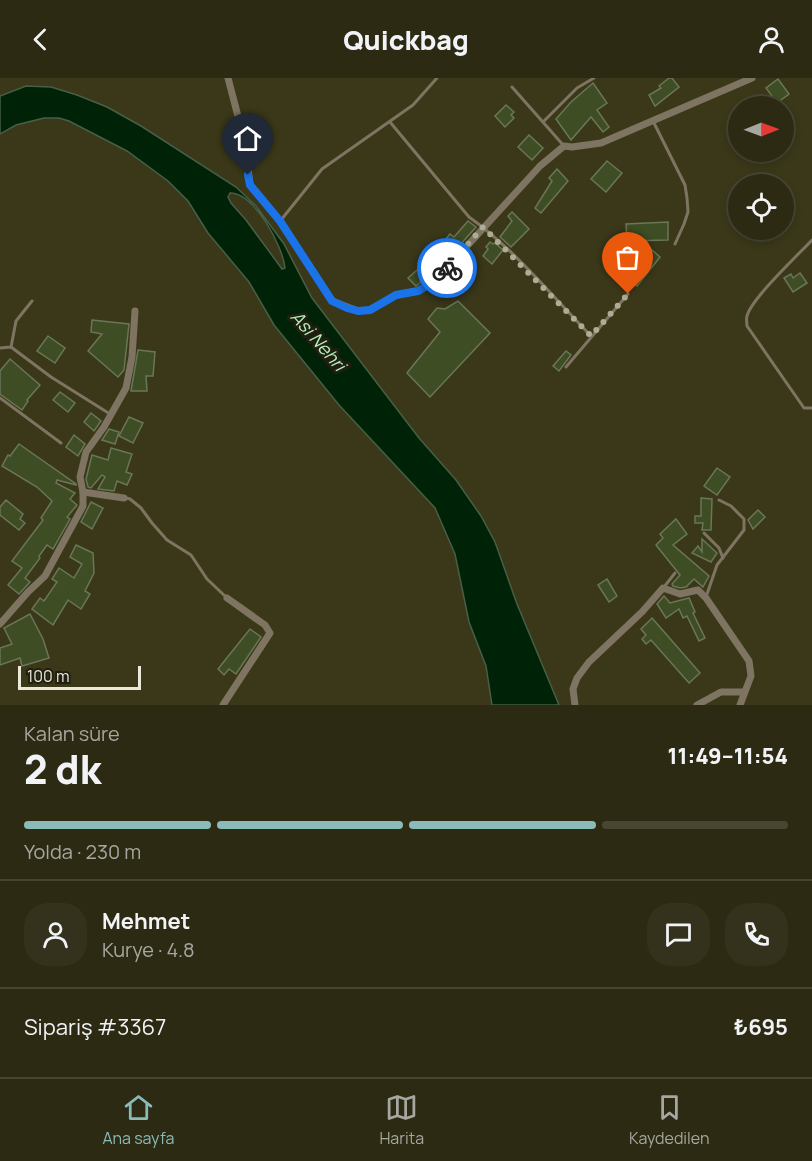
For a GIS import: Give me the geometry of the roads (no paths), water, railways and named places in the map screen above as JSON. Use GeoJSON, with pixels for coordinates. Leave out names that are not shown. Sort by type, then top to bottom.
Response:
{"type":"FeatureCollection","features":[{"type":"Feature","properties":{"kind":"street"},"geometry":{"type":"LineString","coordinates":[[228,78],[245,143],[250,185],[280,221],[332,301],[358,311],[370,310],[396,295],[418,291],[428,285],[447,268],[540,166],[564,146],[601,143],[752,78]]}},
{"type":"Feature","properties":{"kind":"street"},"geometry":{"type":"LineString","coordinates":[[0,624],[45,576],[83,506],[80,477],[86,452],[126,388],[132,357],[135,311]]}},
{"type":"Feature","properties":{"kind":"street"},"geometry":{"type":"LineString","coordinates":[[83,492],[124,498]]}},
{"type":"Feature","properties":{"kind":"street"},"geometry":{"type":"LineString","coordinates":[[575,705],[573,689],[576,678],[663,588],[680,594],[698,590],[706,598],[749,662],[751,676],[740,705]]}},
{"type":"Feature","properties":{"kind":"street"},"geometry":{"type":"LineString","coordinates":[[223,705],[270,633],[265,625],[227,598]]}},
{"type":"Feature","properties":{"kind":"street"},"geometry":{"type":"LineString","coordinates":[[697,705],[721,692],[744,692]]}},
{"type":"Feature","properties":{"kind":"lane"},"geometry":{"type":"LineString","coordinates":[[280,221],[322,169],[413,105],[436,78]]}},
{"type":"Feature","properties":{"kind":"lane"},"geometry":{"type":"LineString","coordinates":[[544,122],[577,88],[594,78]]}},
{"type":"Feature","properties":{"kind":"lane"},"geometry":{"type":"LineString","coordinates":[[512,87],[564,146]]}},
{"type":"Feature","properties":{"kind":"lane"},"geometry":{"type":"LineString","coordinates":[[653,120],[685,185],[688,212],[675,244]]}},
{"type":"Feature","properties":{"kind":"lane"},"geometry":{"type":"LineString","coordinates":[[390,122],[469,217],[483,227],[591,336]]}},
{"type":"Feature","properties":{"kind":"lane"},"geometry":{"type":"LineString","coordinates":[[812,240],[775,278],[753,304],[746,317],[747,326],[804,408],[812,408]]}},
{"type":"Feature","properties":{"kind":"lane"},"geometry":{"type":"LineString","coordinates":[[566,367],[628,294]]}},
{"type":"Feature","properties":{"kind":"lane"},"geometry":{"type":"LineString","coordinates":[[11,347],[16,321],[32,301]]}},
{"type":"Feature","properties":{"kind":"lane"},"geometry":{"type":"LineString","coordinates":[[0,348],[11,347],[110,414]]}},
{"type":"Feature","properties":{"kind":"lane"},"geometry":{"type":"LineString","coordinates":[[0,398],[61,443]]}},
{"type":"Feature","properties":{"kind":"lane"},"geometry":{"type":"LineString","coordinates":[[124,498],[130,499],[141,508],[167,540],[191,555],[207,579],[227,598]]}},
{"type":"Feature","properties":{"kind":"lane"},"geometry":{"type":"LineString","coordinates":[[706,598],[717,565],[744,530],[744,519],[730,506],[719,500]]}},
{"type":"Feature","properties":{"kind":"lane"},"geometry":{"type":"LineString","coordinates":[[704,533],[719,548],[723,558]]}},
{"type":"Feature","properties":{"kind":"lane"},"geometry":{"type":"LineString","coordinates":[[663,588],[675,573]]}},
{"type":"Feature","properties":{"kind":"water","name":"Asi Nehri"},"geometry":{"type":"Polygon","coordinates":[[[26,86],[51,87],[107,107],[236,187],[256,206],[284,244],[312,298],[419,438],[456,480],[481,516],[495,542],[517,604],[559,705],[492,705],[486,666],[469,622],[455,554],[435,508],[339,405],[274,325],[249,282],[208,233],[188,201],[168,181],[127,151],[69,121],[44,118],[16,125],[0,134],[0,96],[26,86]],[[230,193],[228,197],[282,269],[285,268],[279,247],[266,223],[258,211],[239,195],[230,193]]]}}]}
